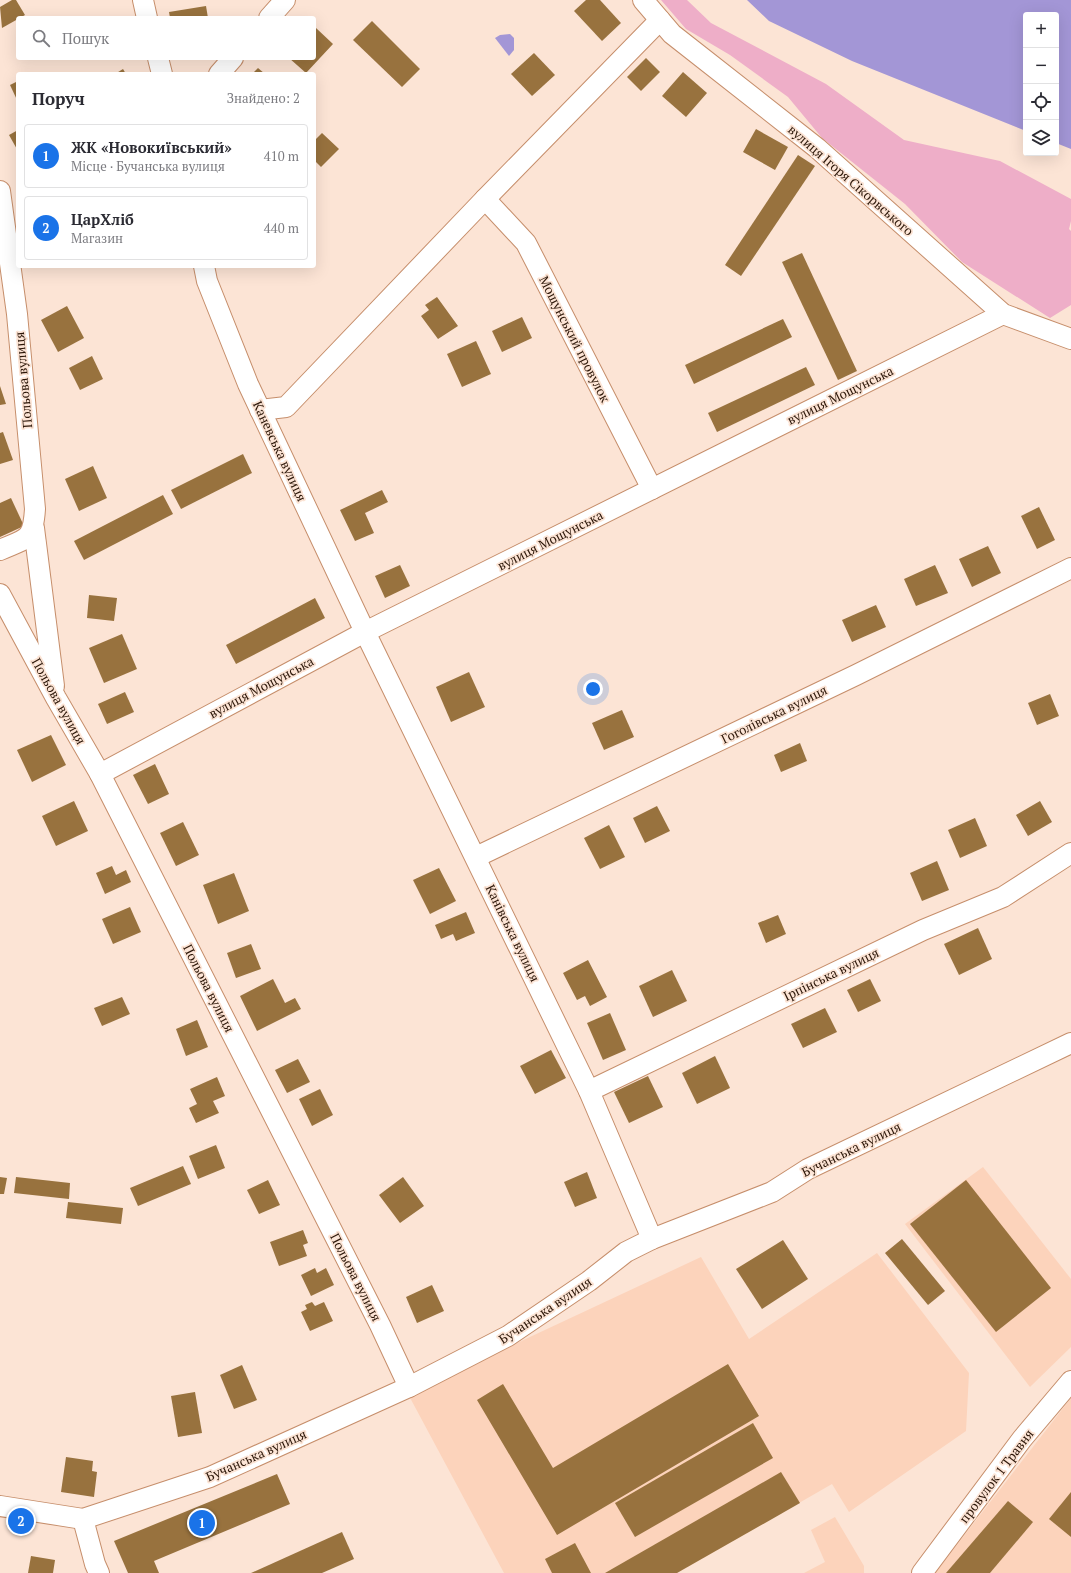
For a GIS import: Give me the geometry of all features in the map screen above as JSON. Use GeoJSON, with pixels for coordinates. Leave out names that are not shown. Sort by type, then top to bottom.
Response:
{"type":"FeatureCollection","features":[{"type":"Feature","properties":{"kind":"street"},"geometry":{"type":"LineString","coordinates":[[143,0],[147,16]]}},
{"type":"Feature","properties":{"kind":"street"},"geometry":{"type":"LineString","coordinates":[[271,16],[285,0]]}},
{"type":"Feature","properties":{"kind":"street","name":"вулиця Ігоря Сікорвського"},"geometry":{"type":"LineString","coordinates":[[643,0],[672,34],[817,148],[1003,314],[1071,339]]}},
{"type":"Feature","properties":{"kind":"street"},"geometry":{"type":"LineString","coordinates":[[260,410],[286,407],[485,199],[660,20]]}},
{"type":"Feature","properties":{"kind":"street"},"geometry":{"type":"LineString","coordinates":[[158,60],[162,72]]}},
{"type":"Feature","properties":{"kind":"street"},"geometry":{"type":"LineString","coordinates":[[221,72],[231,60]]}},
{"type":"Feature","properties":{"kind":"street","name":"Польова вулиця"},"geometry":{"type":"LineString","coordinates":[[0,192],[17,314],[35,509],[34,528],[56,698]]}},
{"type":"Feature","properties":{"kind":"street","name":"Мощунський провулок"},"geometry":{"type":"LineString","coordinates":[[485,199],[526,243],[652,489]]}},
{"type":"Feature","properties":{"kind":"street","name":"Каневська вулиця"},"geometry":{"type":"LineString","coordinates":[[204,268],[207,281],[260,410],[365,632]]}},
{"type":"Feature","properties":{"kind":"street","name":"вулиця Мощунська"},"geometry":{"type":"LineString","coordinates":[[100,774],[365,632],[1003,314]]}},
{"type":"Feature","properties":{"kind":"street"},"geometry":{"type":"LineString","coordinates":[[0,550],[26,539],[34,528]]}},
{"type":"Feature","properties":{"kind":"street","name":"Гоголівська вулиця"},"geometry":{"type":"LineString","coordinates":[[476,856],[856,675],[1071,568]]}},
{"type":"Feature","properties":{"kind":"street","name":"Польова вулиця"},"geometry":{"type":"LineString","coordinates":[[0,594],[56,698],[100,774],[376,1318],[409,1387]]}},
{"type":"Feature","properties":{"kind":"street","name":"Канівська вулиця"},"geometry":{"type":"LineString","coordinates":[[365,632],[476,856],[589,1091],[652,1239]]}},
{"type":"Feature","properties":{"kind":"street","name":"Ірпінська вулиця"},"geometry":{"type":"LineString","coordinates":[[589,1091],[922,930],[1003,897],[1071,853]]}},
{"type":"Feature","properties":{"kind":"street","name":"Бучанська вулиця"},"geometry":{"type":"LineString","coordinates":[[0,1506],[83,1519],[210,1477],[409,1387],[508,1336],[589,1281],[626,1252],[652,1239],[772,1192],[808,1169],[840,1155],[1071,1043]]}},
{"type":"Feature","properties":{"kind":"street","name":"провулок 1 Травня"},"geometry":{"type":"LineString","coordinates":[[922,1573],[1022,1439],[1071,1381]]}},
{"type":"Feature","properties":{"kind":"street"},"geometry":{"type":"LineString","coordinates":[[83,1519],[95,1564],[99,1573]]}},
{"type":"Feature","properties":{"kind":"shaded area"},"geometry":{"type":"Polygon","coordinates":[[[661,0],[687,0],[711,23],[826,84],[904,140],[1000,161],[1071,199],[1071,221],[1069,229],[1071,231],[1071,305],[1050,318],[962,262],[905,204],[822,138],[788,97],[730,55],[686,29],[661,0]]]}},
{"type":"Feature","properties":{"kind":"shaded area"},"geometry":{"type":"Polygon","coordinates":[[[747,0],[1071,0],[1071,149],[1059,144],[1059,12],[1023,12],[1023,130],[852,61],[769,21],[747,0]]]}},
{"type":"Feature","properties":{"kind":"shaded area"},"geometry":{"type":"Polygon","coordinates":[[[510,34],[514,38],[514,50],[509,56],[495,38],[500,35],[510,34]]]}},
{"type":"Feature","properties":{"kind":"shaded area"},"geometry":{"type":"Polygon","coordinates":[[[983,1167],[1071,1279],[1071,1347],[1030,1387],[905,1224],[983,1167]]]}},
{"type":"Feature","properties":{"kind":"shaded area"},"geometry":{"type":"Polygon","coordinates":[[[877,1253],[969,1373],[966,1431],[849,1512],[832,1484],[677,1573],[504,1573],[408,1394],[701,1257],[749,1339],[877,1253]]]}},
{"type":"Feature","properties":{"kind":"shaded area"},"geometry":{"type":"Polygon","coordinates":[[[1071,1398],[1071,1573],[935,1573],[1071,1398]]]}},
{"type":"Feature","properties":{"kind":"shaded area"},"geometry":{"type":"Polygon","coordinates":[[[835,1517],[864,1566],[864,1573],[804,1573],[825,1562],[811,1530],[835,1517]]]}},
{"type":"Feature","properties":{"kind":"building"},"geometry":{"type":"Polygon","coordinates":[[[12,0],[16,0],[25,15],[16,16],[16,20],[2,28],[0,7],[12,0]]]}},
{"type":"Feature","properties":{"kind":"building"},"geometry":{"type":"Polygon","coordinates":[[[586,0],[600,0],[621,23],[602,41],[574,11],[586,0]]]}},
{"type":"Feature","properties":{"kind":"building"},"geometry":{"type":"Polygon","coordinates":[[[206,6],[208,16],[170,16],[169,12],[206,6]]]}},
{"type":"Feature","properties":{"kind":"building"},"geometry":{"type":"Polygon","coordinates":[[[372,21],[420,69],[402,87],[353,40],[372,21]]]}},
{"type":"Feature","properties":{"kind":"building"},"geometry":{"type":"Polygon","coordinates":[[[316,28],[333,44],[307,72],[305,72],[291,60],[316,60],[316,28]]]}},
{"type":"Feature","properties":{"kind":"building"},"geometry":{"type":"Polygon","coordinates":[[[534,53],[555,75],[532,96],[511,74],[534,53]]]}},
{"type":"Feature","properties":{"kind":"building"},"geometry":{"type":"Polygon","coordinates":[[[646,58],[660,72],[641,91],[627,77],[646,58]]]}},
{"type":"Feature","properties":{"kind":"building"},"geometry":{"type":"Polygon","coordinates":[[[258,68],[263,72],[254,72],[258,68]]]}},
{"type":"Feature","properties":{"kind":"building"},"geometry":{"type":"Polygon","coordinates":[[[683,72],[707,93],[686,117],[662,96],[683,72]]]}},
{"type":"Feature","properties":{"kind":"building"},"geometry":{"type":"Polygon","coordinates":[[[16,82],[16,98],[10,85],[16,82]]]}},
{"type":"Feature","properties":{"kind":"building"},"geometry":{"type":"Polygon","coordinates":[[[756,129],[788,147],[775,170],[743,152],[756,129]]]}},
{"type":"Feature","properties":{"kind":"building"},"geometry":{"type":"Polygon","coordinates":[[[16,131],[16,147],[9,135],[16,131]]]}},
{"type":"Feature","properties":{"kind":"building"},"geometry":{"type":"Polygon","coordinates":[[[322,133],[339,149],[321,167],[316,162],[316,139],[322,133]]]}},
{"type":"Feature","properties":{"kind":"building"},"geometry":{"type":"Polygon","coordinates":[[[798,155],[815,166],[741,276],[725,265],[798,155]]]}},
{"type":"Feature","properties":{"kind":"building"},"geometry":{"type":"Polygon","coordinates":[[[802,253],[857,371],[838,380],[782,262],[802,253]]]}},
{"type":"Feature","properties":{"kind":"building"},"geometry":{"type":"Polygon","coordinates":[[[437,297],[458,326],[438,339],[421,316],[429,310],[425,305],[437,297]]]}},
{"type":"Feature","properties":{"kind":"building"},"geometry":{"type":"Polygon","coordinates":[[[67,306],[84,338],[58,352],[41,320],[67,306]]]}},
{"type":"Feature","properties":{"kind":"building"},"geometry":{"type":"Polygon","coordinates":[[[522,317],[532,338],[502,352],[492,331],[522,317]]]}},
{"type":"Feature","properties":{"kind":"building"},"geometry":{"type":"Polygon","coordinates":[[[783,319],[792,337],[694,384],[685,365],[783,319]]]}},
{"type":"Feature","properties":{"kind":"building"},"geometry":{"type":"Polygon","coordinates":[[[476,341],[491,374],[462,387],[447,354],[476,341]]]}},
{"type":"Feature","properties":{"kind":"building"},"geometry":{"type":"Polygon","coordinates":[[[92,356],[103,379],[80,390],[69,368],[92,356]]]}},
{"type":"Feature","properties":{"kind":"building"},"geometry":{"type":"Polygon","coordinates":[[[806,367],[815,385],[717,432],[708,413],[806,367]]]}},
{"type":"Feature","properties":{"kind":"building"},"geometry":{"type":"Polygon","coordinates":[[[0,386],[6,404],[0,405],[0,386]]]}},
{"type":"Feature","properties":{"kind":"building"},"geometry":{"type":"Polygon","coordinates":[[[3,432],[13,460],[0,464],[0,433],[3,432]]]}},
{"type":"Feature","properties":{"kind":"building"},"geometry":{"type":"Polygon","coordinates":[[[243,454],[252,473],[181,509],[171,490],[243,454]]]}},
{"type":"Feature","properties":{"kind":"building"},"geometry":{"type":"Polygon","coordinates":[[[93,466],[107,498],[79,511],[65,479],[93,466]]]}},
{"type":"Feature","properties":{"kind":"building"},"geometry":{"type":"Polygon","coordinates":[[[382,490],[388,502],[365,513],[374,533],[355,541],[340,510],[382,490]]]}},
{"type":"Feature","properties":{"kind":"building"},"geometry":{"type":"Polygon","coordinates":[[[163,495],[173,514],[84,560],[74,541],[163,495]]]}},
{"type":"Feature","properties":{"kind":"building"},"geometry":{"type":"Polygon","coordinates":[[[11,498],[24,526],[0,537],[0,503],[11,498]]]}},
{"type":"Feature","properties":{"kind":"building"},"geometry":{"type":"Polygon","coordinates":[[[1039,507],[1055,540],[1037,549],[1021,516],[1039,507]]]}},
{"type":"Feature","properties":{"kind":"building"},"geometry":{"type":"Polygon","coordinates":[[[988,546],[1001,573],[972,587],[959,559],[988,546]]]}},
{"type":"Feature","properties":{"kind":"building"},"geometry":{"type":"Polygon","coordinates":[[[400,565],[410,586],[385,598],[375,576],[400,565]]]}},
{"type":"Feature","properties":{"kind":"building"},"geometry":{"type":"Polygon","coordinates":[[[935,565],[948,593],[916,606],[904,579],[935,565]]]}},
{"type":"Feature","properties":{"kind":"building"},"geometry":{"type":"Polygon","coordinates":[[[89,595],[117,598],[114,621],[87,618],[89,595]]]}},
{"type":"Feature","properties":{"kind":"building"},"geometry":{"type":"Polygon","coordinates":[[[315,598],[325,618],[236,664],[226,645],[315,598]]]}},
{"type":"Feature","properties":{"kind":"building"},"geometry":{"type":"Polygon","coordinates":[[[876,605],[886,627],[852,642],[842,620],[876,605]]]}},
{"type":"Feature","properties":{"kind":"building"},"geometry":{"type":"Polygon","coordinates":[[[122,634],[137,669],[104,683],[89,648],[122,634]]]}},
{"type":"Feature","properties":{"kind":"building"},"geometry":{"type":"Polygon","coordinates":[[[469,672],[485,707],[451,722],[436,687],[469,672]]]}},
{"type":"Feature","properties":{"kind":"building"},"geometry":{"type":"Polygon","coordinates":[[[125,692],[134,712],[107,724],[98,704],[125,692]]]}},
{"type":"Feature","properties":{"kind":"building"},"geometry":{"type":"Polygon","coordinates":[[[1050,694],[1059,716],[1037,725],[1028,703],[1050,694]]]}},
{"type":"Feature","properties":{"kind":"building"},"geometry":{"type":"Polygon","coordinates":[[[622,710],[634,737],[604,750],[592,723],[622,710]]]}},
{"type":"Feature","properties":{"kind":"building"},"geometry":{"type":"Polygon","coordinates":[[[51,735],[66,765],[32,782],[17,750],[51,735]]]}},
{"type":"Feature","properties":{"kind":"building"},"geometry":{"type":"Polygon","coordinates":[[[800,743],[807,761],[781,772],[774,755],[800,743]]]}},
{"type":"Feature","properties":{"kind":"building"},"geometry":{"type":"Polygon","coordinates":[[[155,764],[169,794],[148,804],[133,775],[155,764]]]}},
{"type":"Feature","properties":{"kind":"building"},"geometry":{"type":"Polygon","coordinates":[[[74,801],[88,831],[56,846],[42,816],[74,801]]]}},
{"type":"Feature","properties":{"kind":"building"},"geometry":{"type":"Polygon","coordinates":[[[1040,801],[1052,822],[1028,836],[1016,815],[1040,801]]]}},
{"type":"Feature","properties":{"kind":"building"},"geometry":{"type":"Polygon","coordinates":[[[657,806],[670,831],[645,843],[633,818],[657,806]]]}},
{"type":"Feature","properties":{"kind":"building"},"geometry":{"type":"Polygon","coordinates":[[[975,818],[987,846],[960,858],[948,830],[975,818]]]}},
{"type":"Feature","properties":{"kind":"building"},"geometry":{"type":"Polygon","coordinates":[[[183,822],[199,855],[176,866],[160,833],[183,822]]]}},
{"type":"Feature","properties":{"kind":"building"},"geometry":{"type":"Polygon","coordinates":[[[609,825],[625,857],[600,869],[584,838],[609,825]]]}},
{"type":"Feature","properties":{"kind":"building"},"geometry":{"type":"Polygon","coordinates":[[[937,861],[949,890],[922,901],[910,873],[937,861]]]}},
{"type":"Feature","properties":{"kind":"building"},"geometry":{"type":"Polygon","coordinates":[[[112,866],[116,875],[126,870],[131,882],[105,894],[96,873],[112,866]]]}},
{"type":"Feature","properties":{"kind":"building"},"geometry":{"type":"Polygon","coordinates":[[[439,868],[456,901],[430,914],[413,880],[439,868]]]}},
{"type":"Feature","properties":{"kind":"building"},"geometry":{"type":"Polygon","coordinates":[[[234,873],[249,911],[218,924],[203,885],[234,873]]]}},
{"type":"Feature","properties":{"kind":"building"},"geometry":{"type":"Polygon","coordinates":[[[130,907],[141,932],[113,944],[102,919],[130,907]]]}},
{"type":"Feature","properties":{"kind":"building"},"geometry":{"type":"Polygon","coordinates":[[[466,912],[475,933],[456,941],[453,934],[441,939],[435,925],[466,912]]]}},
{"type":"Feature","properties":{"kind":"building"},"geometry":{"type":"Polygon","coordinates":[[[778,915],[786,934],[766,943],[758,923],[778,915]]]}},
{"type":"Feature","properties":{"kind":"building"},"geometry":{"type":"Polygon","coordinates":[[[978,928],[992,959],[959,975],[944,944],[978,928]]]}},
{"type":"Feature","properties":{"kind":"building"},"geometry":{"type":"Polygon","coordinates":[[[251,944],[261,969],[236,978],[227,953],[251,944]]]}},
{"type":"Feature","properties":{"kind":"building"},"geometry":{"type":"Polygon","coordinates":[[[588,960],[607,997],[590,1006],[585,996],[577,1000],[563,973],[588,960]]]}},
{"type":"Feature","properties":{"kind":"building"},"geometry":{"type":"Polygon","coordinates":[[[672,970],[687,1001],[653,1017],[639,986],[672,970]]]}},
{"type":"Feature","properties":{"kind":"building"},"geometry":{"type":"Polygon","coordinates":[[[273,979],[285,1003],[295,998],[301,1009],[257,1031],[240,996],[273,979]]]}},
{"type":"Feature","properties":{"kind":"building"},"geometry":{"type":"Polygon","coordinates":[[[870,979],[881,1001],[858,1012],[847,990],[870,979]]]}},
{"type":"Feature","properties":{"kind":"building"},"geometry":{"type":"Polygon","coordinates":[[[122,997],[130,1014],[102,1026],[94,1008],[122,997]]]}},
{"type":"Feature","properties":{"kind":"building"},"geometry":{"type":"Polygon","coordinates":[[[825,1008],[837,1032],[803,1048],[791,1024],[825,1008]]]}},
{"type":"Feature","properties":{"kind":"building"},"geometry":{"type":"Polygon","coordinates":[[[610,1013],[626,1050],[603,1060],[587,1023],[610,1013]]]}},
{"type":"Feature","properties":{"kind":"building"},"geometry":{"type":"Polygon","coordinates":[[[197,1020],[208,1047],[186,1056],[176,1029],[197,1020]]]}},
{"type":"Feature","properties":{"kind":"building"},"geometry":{"type":"Polygon","coordinates":[[[551,1050],[566,1078],[535,1094],[520,1066],[551,1050]]]}},
{"type":"Feature","properties":{"kind":"building"},"geometry":{"type":"Polygon","coordinates":[[[715,1056],[730,1088],[697,1104],[682,1073],[715,1056]]]}},
{"type":"Feature","properties":{"kind":"building"},"geometry":{"type":"Polygon","coordinates":[[[298,1059],[310,1082],[287,1093],[275,1070],[298,1059]]]}},
{"type":"Feature","properties":{"kind":"building"},"geometry":{"type":"Polygon","coordinates":[[[648,1076],[663,1107],[629,1123],[614,1092],[648,1076]]]}},
{"type":"Feature","properties":{"kind":"building"},"geometry":{"type":"Polygon","coordinates":[[[217,1077],[225,1096],[213,1101],[219,1113],[196,1123],[189,1108],[197,1104],[190,1089],[217,1077]]]}},
{"type":"Feature","properties":{"kind":"building"},"geometry":{"type":"Polygon","coordinates":[[[320,1089],[333,1115],[312,1126],[299,1099],[320,1089]]]}},
{"type":"Feature","properties":{"kind":"building"},"geometry":{"type":"Polygon","coordinates":[[[216,1145],[225,1168],[198,1179],[189,1156],[216,1145]]]}},
{"type":"Feature","properties":{"kind":"building"},"geometry":{"type":"Polygon","coordinates":[[[183,1166],[191,1184],[138,1206],[130,1188],[183,1166]]]}},
{"type":"Feature","properties":{"kind":"building"},"geometry":{"type":"Polygon","coordinates":[[[587,1172],[597,1198],[575,1207],[564,1182],[587,1172]]]}},
{"type":"Feature","properties":{"kind":"building"},"geometry":{"type":"Polygon","coordinates":[[[0,1177],[7,1178],[4,1194],[0,1194],[0,1177]]]}},
{"type":"Feature","properties":{"kind":"building"},"geometry":{"type":"Polygon","coordinates":[[[16,1177],[70,1183],[69,1199],[14,1193],[16,1177]]]}},
{"type":"Feature","properties":{"kind":"building"},"geometry":{"type":"Polygon","coordinates":[[[403,1177],[424,1206],[400,1223],[379,1195],[403,1177]]]}},
{"type":"Feature","properties":{"kind":"building"},"geometry":{"type":"Polygon","coordinates":[[[268,1180],[280,1205],[259,1214],[247,1190],[268,1180]]]}},
{"type":"Feature","properties":{"kind":"building"},"geometry":{"type":"Polygon","coordinates":[[[966,1180],[1051,1288],[996,1332],[910,1224],[966,1180]]]}},
{"type":"Feature","properties":{"kind":"building"},"geometry":{"type":"Polygon","coordinates":[[[68,1202],[123,1208],[121,1224],[66,1218],[68,1202]]]}},
{"type":"Feature","properties":{"kind":"building"},"geometry":{"type":"Polygon","coordinates":[[[303,1230],[308,1243],[303,1245],[307,1256],[279,1266],[270,1242],[303,1230]]]}},
{"type":"Feature","properties":{"kind":"building"},"geometry":{"type":"Polygon","coordinates":[[[902,1239],[945,1291],[928,1305],[885,1253],[902,1239]]]}},
{"type":"Feature","properties":{"kind":"building"},"geometry":{"type":"Polygon","coordinates":[[[783,1240],[808,1279],[762,1309],[736,1269],[783,1240]]]}},
{"type":"Feature","properties":{"kind":"building"},"geometry":{"type":"Polygon","coordinates":[[[315,1268],[317,1273],[326,1268],[334,1285],[311,1296],[301,1275],[315,1268]]]}},
{"type":"Feature","properties":{"kind":"building"},"geometry":{"type":"Polygon","coordinates":[[[432,1285],[444,1311],[417,1323],[406,1297],[432,1285]]]}},
{"type":"Feature","properties":{"kind":"building"},"geometry":{"type":"Polygon","coordinates":[[[312,1302],[315,1306],[324,1302],[333,1321],[310,1331],[301,1312],[307,1309],[305,1305],[312,1302]]]}},
{"type":"Feature","properties":{"kind":"building"},"geometry":{"type":"Polygon","coordinates":[[[728,1364],[759,1416],[557,1535],[477,1400],[503,1384],[553,1468],[728,1364]]]}},
{"type":"Feature","properties":{"kind":"building"},"geometry":{"type":"Polygon","coordinates":[[[242,1365],[257,1400],[234,1409],[220,1375],[242,1365]]]}},
{"type":"Feature","properties":{"kind":"building"},"geometry":{"type":"Polygon","coordinates":[[[195,1392],[202,1433],[178,1437],[171,1396],[195,1392]]]}},
{"type":"Feature","properties":{"kind":"building"},"geometry":{"type":"Polygon","coordinates":[[[753,1423],[773,1458],[635,1537],[615,1503],[753,1423]]]}},
{"type":"Feature","properties":{"kind":"building"},"geometry":{"type":"Polygon","coordinates":[[[66,1457],[93,1461],[92,1471],[97,1472],[94,1497],[61,1492],[66,1457]]]}},
{"type":"Feature","properties":{"kind":"building"},"geometry":{"type":"Polygon","coordinates":[[[781,1472],[800,1503],[677,1573],[605,1573],[781,1472]]]}},
{"type":"Feature","properties":{"kind":"building"},"geometry":{"type":"Polygon","coordinates":[[[277,1474],[290,1504],[154,1561],[159,1573],[128,1573],[114,1541],[277,1474]]]}},
{"type":"Feature","properties":{"kind":"building"},"geometry":{"type":"Polygon","coordinates":[[[1071,1492],[1071,1537],[1049,1519],[1071,1492]]]}},
{"type":"Feature","properties":{"kind":"building"},"geometry":{"type":"Polygon","coordinates":[[[1008,1501],[1033,1522],[990,1573],[946,1573],[1008,1501]]]}},
{"type":"Feature","properties":{"kind":"building"},"geometry":{"type":"Polygon","coordinates":[[[342,1532],[354,1559],[322,1573],[251,1573],[342,1532]]]}},
{"type":"Feature","properties":{"kind":"building"},"geometry":{"type":"Polygon","coordinates":[[[575,1543],[591,1573],[552,1573],[545,1559],[575,1543]]]}},
{"type":"Feature","properties":{"kind":"building"},"geometry":{"type":"Polygon","coordinates":[[[31,1556],[55,1560],[53,1573],[28,1573],[31,1556]]]}},
{"type":"Feature","properties":{"kind":"place","name":"ЦарХліб"},"geometry":{"type":"Point","coordinates":[21,1521]}},
{"type":"Feature","properties":{"kind":"place","name":"ЖК «Новокиївський»"},"geometry":{"type":"Point","coordinates":[202,1523]}}]}
